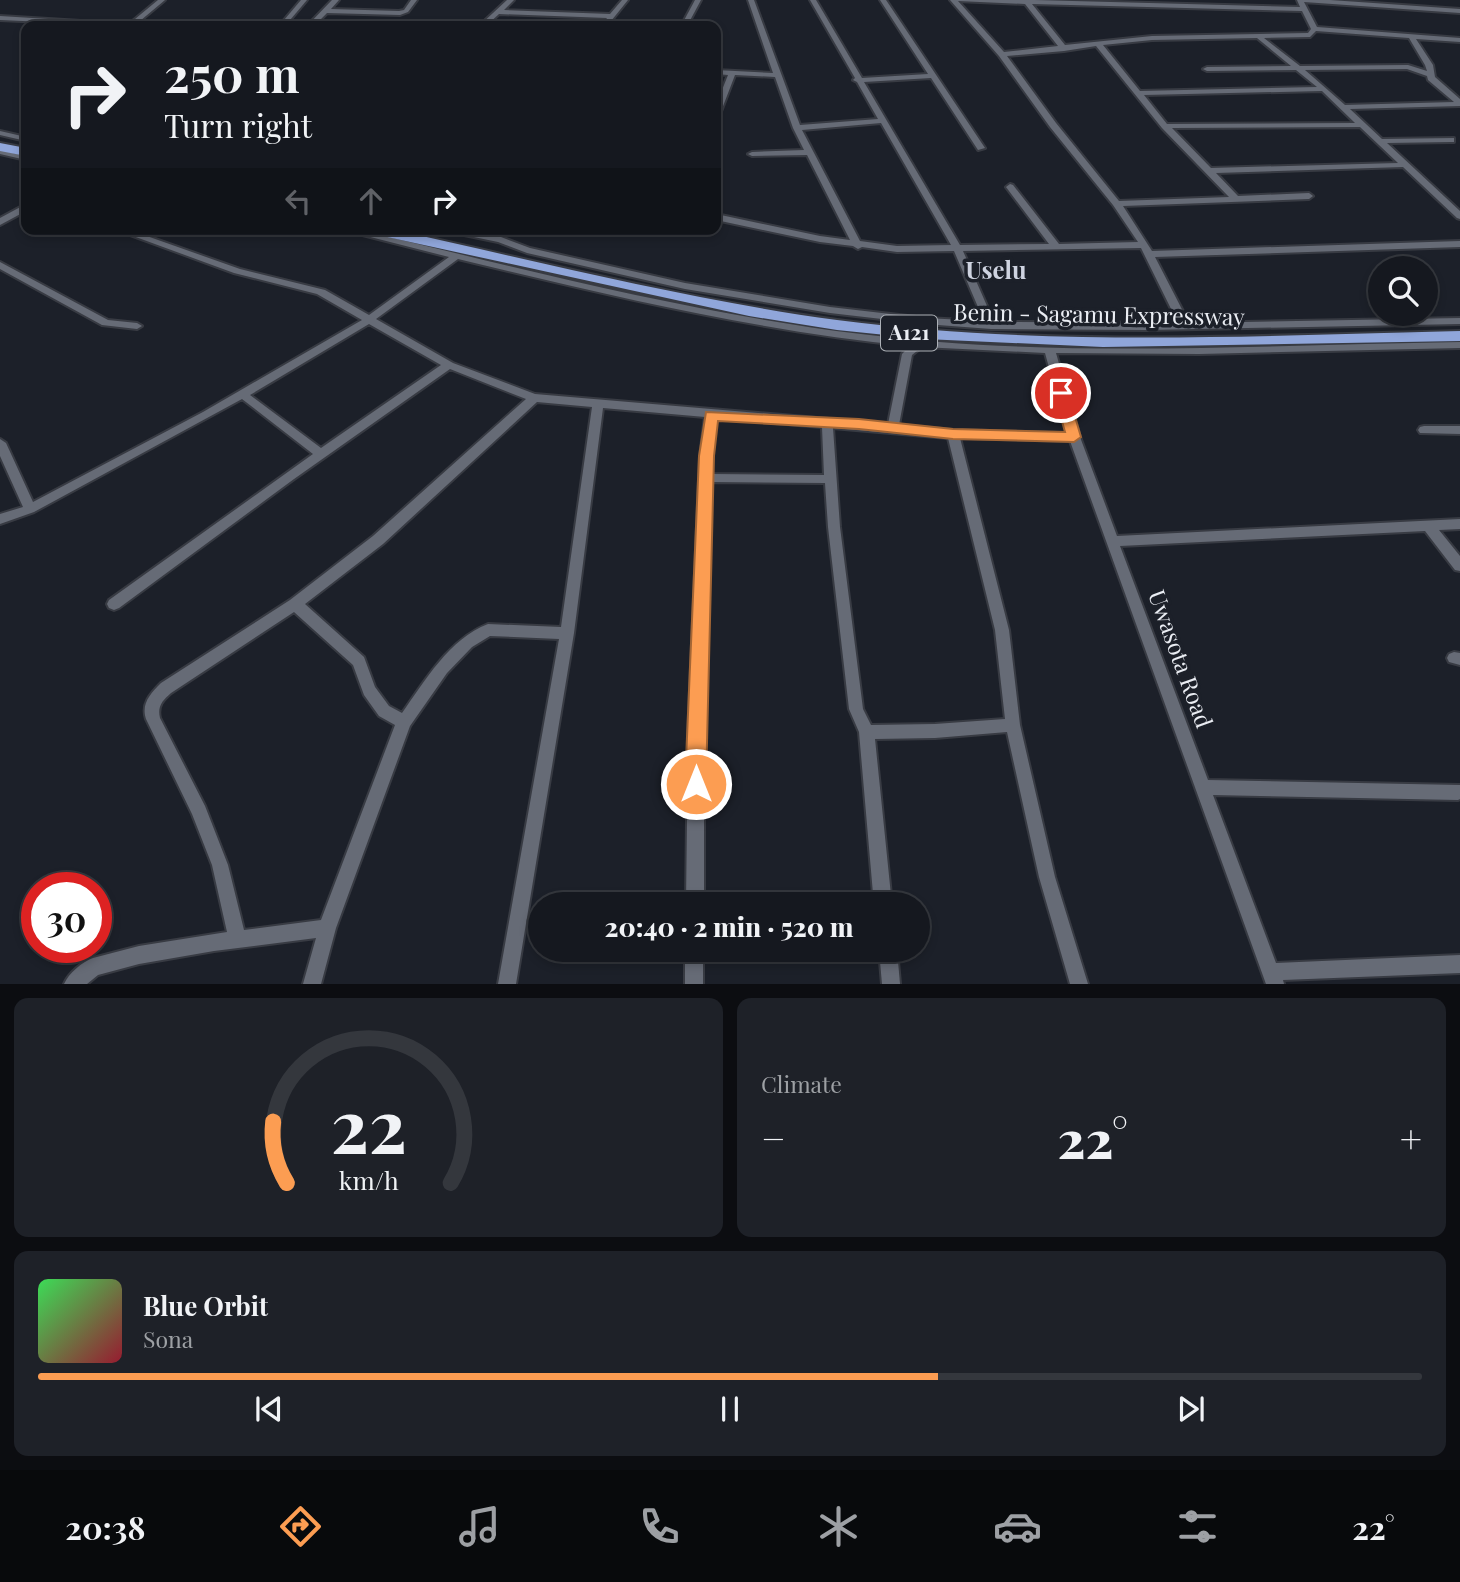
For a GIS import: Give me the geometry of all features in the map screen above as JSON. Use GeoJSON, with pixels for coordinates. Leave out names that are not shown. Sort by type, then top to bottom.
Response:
{"type":"FeatureCollection","features":[{"type":"Feature","properties":{"kind":"highway"},"geometry":{"type":"LineString","coordinates":[[0,140],[21,144]]}},
{"type":"Feature","properties":{"kind":"highway"},"geometry":{"type":"LineString","coordinates":[[0,147],[21,151]]}},
{"type":"Feature","properties":{"kind":"highway","name":"Benin - Sagamu Expressway"},"geometry":{"type":"LineString","coordinates":[[394,235],[561,276],[809,322],[991,339],[1132,341],[1460,336]]}},
{"type":"Feature","properties":{"kind":"highway","name":"A121"},"geometry":{"type":"LineString","coordinates":[[429,235],[744,303],[904,326],[1072,334],[1460,328]]}},
{"type":"Feature","properties":{"kind":"street"},"geometry":{"type":"LineString","coordinates":[[136,21],[162,0]]}},
{"type":"Feature","properties":{"kind":"street"},"geometry":{"type":"LineString","coordinates":[[294,21],[288,20],[304,0]]}},
{"type":"Feature","properties":{"kind":"street"},"geometry":{"type":"LineString","coordinates":[[315,21],[336,0]]}},
{"type":"Feature","properties":{"kind":"street"},"geometry":{"type":"LineString","coordinates":[[326,11],[400,13],[406,11],[414,0]]}},
{"type":"Feature","properties":{"kind":"street"},"geometry":{"type":"LineString","coordinates":[[488,21],[511,0]]}},
{"type":"Feature","properties":{"kind":"street"},"geometry":{"type":"LineString","coordinates":[[608,21],[625,0]]}},
{"type":"Feature","properties":{"kind":"street"},"geometry":{"type":"LineString","coordinates":[[687,21],[698,0]]}},
{"type":"Feature","properties":{"kind":"street"},"geometry":{"type":"LineString","coordinates":[[751,0],[775,75],[797,128],[858,246]]}},
{"type":"Feature","properties":{"kind":"street"},"geometry":{"type":"LineString","coordinates":[[813,0],[958,250],[991,326]]}},
{"type":"Feature","properties":{"kind":"street"},"geometry":{"type":"LineString","coordinates":[[883,0],[981,148]]}},
{"type":"Feature","properties":{"kind":"street"},"geometry":{"type":"LineString","coordinates":[[953,0],[1002,54],[1053,125],[1117,204],[1146,249],[1184,324]]}},
{"type":"Feature","properties":{"kind":"street"},"geometry":{"type":"LineString","coordinates":[[960,0],[1304,9]]}},
{"type":"Feature","properties":{"kind":"street"},"geometry":{"type":"LineString","coordinates":[[1188,0],[1192,8]]}},
{"type":"Feature","properties":{"kind":"street"},"geometry":{"type":"LineString","coordinates":[[1314,29],[1301,0],[1460,11]]}},
{"type":"Feature","properties":{"kind":"street"},"geometry":{"type":"LineString","coordinates":[[1028,3],[1064,49]]}},
{"type":"Feature","properties":{"kind":"street"},"geometry":{"type":"LineString","coordinates":[[499,12],[612,16]]}},
{"type":"Feature","properties":{"kind":"street"},"geometry":{"type":"LineString","coordinates":[[0,18],[49,21]]}},
{"type":"Feature","properties":{"kind":"street"},"geometry":{"type":"LineString","coordinates":[[1002,54],[1152,38],[1310,35],[1314,29]]}},
{"type":"Feature","properties":{"kind":"street"},"geometry":{"type":"LineString","coordinates":[[1314,29],[1460,40]]}},
{"type":"Feature","properties":{"kind":"street"},"geometry":{"type":"LineString","coordinates":[[1411,36],[1429,65],[1432,78],[1460,103]]}},
{"type":"Feature","properties":{"kind":"street"},"geometry":{"type":"LineString","coordinates":[[1259,37],[1324,89],[1460,216]]}},
{"type":"Feature","properties":{"kind":"street"},"geometry":{"type":"LineString","coordinates":[[1098,44],[1165,126],[1235,198]]}},
{"type":"Feature","properties":{"kind":"street"},"geometry":{"type":"LineString","coordinates":[[1207,69],[1393,66],[1417,68],[1431,75]]}},
{"type":"Feature","properties":{"kind":"street"},"geometry":{"type":"LineString","coordinates":[[721,72],[775,75]]}},
{"type":"Feature","properties":{"kind":"street"},"geometry":{"type":"LineString","coordinates":[[721,101],[732,73]]}},
{"type":"Feature","properties":{"kind":"street"},"geometry":{"type":"LineString","coordinates":[[857,80],[934,76]]}},
{"type":"Feature","properties":{"kind":"street"},"geometry":{"type":"LineString","coordinates":[[1140,93],[1324,89]]}},
{"type":"Feature","properties":{"kind":"street"},"geometry":{"type":"LineString","coordinates":[[1344,107],[1460,103]]}},
{"type":"Feature","properties":{"kind":"street"},"geometry":{"type":"LineString","coordinates":[[797,128],[882,121]]}},
{"type":"Feature","properties":{"kind":"street"},"geometry":{"type":"LineString","coordinates":[[1165,126],[1361,125]]}},
{"type":"Feature","properties":{"kind":"street"},"geometry":{"type":"LineString","coordinates":[[0,133],[21,138]]}},
{"type":"Feature","properties":{"kind":"street"},"geometry":{"type":"LineString","coordinates":[[1378,141],[1451,140]]}},
{"type":"Feature","properties":{"kind":"street"},"geometry":{"type":"LineString","coordinates":[[0,152],[21,157]]}},
{"type":"Feature","properties":{"kind":"street"},"geometry":{"type":"LineString","coordinates":[[752,154],[808,152]]}},
{"type":"Feature","properties":{"kind":"street"},"geometry":{"type":"LineString","coordinates":[[1211,171],[1403,164]]}},
{"type":"Feature","properties":{"kind":"street"},"geometry":{"type":"LineString","coordinates":[[1010,187],[1055,245]]}},
{"type":"Feature","properties":{"kind":"street"},"geometry":{"type":"LineString","coordinates":[[1117,204],[1309,196]]}},
{"type":"Feature","properties":{"kind":"street"},"geometry":{"type":"LineString","coordinates":[[0,222],[21,210]]}},
{"type":"Feature","properties":{"kind":"street"},"geometry":{"type":"LineString","coordinates":[[721,217],[858,246],[958,250],[1055,245],[1146,249],[1460,244]]}},
{"type":"Feature","properties":{"kind":"street"},"geometry":{"type":"LineString","coordinates":[[135,235],[237,271],[321,292],[449,365],[534,398],[953,434],[1074,437]]}},
{"type":"Feature","properties":{"kind":"street"},"geometry":{"type":"LineString","coordinates":[[368,235],[753,321],[920,343],[1049,349],[1193,350],[1460,345]]}},
{"type":"Feature","properties":{"kind":"street"},"geometry":{"type":"LineString","coordinates":[[472,235],[685,286],[830,310],[991,326],[1460,321]]}},
{"type":"Feature","properties":{"kind":"street"},"geometry":{"type":"LineString","coordinates":[[0,519],[30,509],[242,394],[370,319],[456,256]]}},
{"type":"Feature","properties":{"kind":"street"},"geometry":{"type":"LineString","coordinates":[[0,265],[106,323],[137,326]]}},
{"type":"Feature","properties":{"kind":"street"},"geometry":{"type":"LineString","coordinates":[[893,428],[907,354],[920,343]]}},
{"type":"Feature","properties":{"kind":"street","name":"Uwasota Road"},"geometry":{"type":"LineString","coordinates":[[1049,349],[1074,437],[1273,978]]}},
{"type":"Feature","properties":{"kind":"street"},"geometry":{"type":"LineString","coordinates":[[114,604],[449,365]]}},
{"type":"Feature","properties":{"kind":"street"},"geometry":{"type":"LineString","coordinates":[[242,394],[322,455]]}},
{"type":"Feature","properties":{"kind":"street"},"geometry":{"type":"LineString","coordinates":[[237,939],[215,854],[199,811],[150,711],[166,688],[295,604],[378,540],[534,398]]}},
{"type":"Feature","properties":{"kind":"street"},"geometry":{"type":"LineString","coordinates":[[507,984],[567,634],[598,402]]}},
{"type":"Feature","properties":{"kind":"street"},"geometry":{"type":"LineString","coordinates":[[695,892],[696,736],[711,415]]}},
{"type":"Feature","properties":{"kind":"street"},"geometry":{"type":"LineString","coordinates":[[827,422],[834,527],[856,709],[867,732],[882,892]]}},
{"type":"Feature","properties":{"kind":"street"},"geometry":{"type":"LineString","coordinates":[[1424,430],[1460,430]]}},
{"type":"Feature","properties":{"kind":"street"},"geometry":{"type":"LineString","coordinates":[[953,434],[1002,630],[1013,725],[1047,877],[1079,984]]}},
{"type":"Feature","properties":{"kind":"street"},"geometry":{"type":"LineString","coordinates":[[0,443],[30,509]]}},
{"type":"Feature","properties":{"kind":"street"},"geometry":{"type":"LineString","coordinates":[[706,478],[831,479]]}},
{"type":"Feature","properties":{"kind":"street"},"geometry":{"type":"LineString","coordinates":[[1114,541],[1460,524]]}},
{"type":"Feature","properties":{"kind":"street"},"geometry":{"type":"LineString","coordinates":[[1429,526],[1460,566]]}},
{"type":"Feature","properties":{"kind":"street"},"geometry":{"type":"LineString","coordinates":[[295,604],[359,661],[369,690],[384,710],[404,722]]}},
{"type":"Feature","properties":{"kind":"street"},"geometry":{"type":"LineString","coordinates":[[312,984],[327,928],[404,722],[442,669],[467,643],[488,630],[567,634]]}},
{"type":"Feature","properties":{"kind":"street"},"geometry":{"type":"LineString","coordinates":[[867,732],[935,731],[1013,725]]}},
{"type":"Feature","properties":{"kind":"street"},"geometry":{"type":"LineString","coordinates":[[1202,787],[1458,792]]}},
{"type":"Feature","properties":{"kind":"street"},"geometry":{"type":"LineString","coordinates":[[73,984],[93,967],[139,955],[327,928]]}},
{"type":"Feature","properties":{"kind":"street"},"geometry":{"type":"LineString","coordinates":[[694,962],[694,984]]}},
{"type":"Feature","properties":{"kind":"street"},"geometry":{"type":"LineString","coordinates":[[889,962],[891,984]]}},
{"type":"Feature","properties":{"kind":"street"},"geometry":{"type":"LineString","coordinates":[[1273,978],[1460,964]]}},
{"type":"Feature","properties":{"kind":"district","name":"Uselu"},"geometry":{"type":"Point","coordinates":[996,271]}},
{"type":"Feature","properties":{"kind":"route"},"geometry":{"type":"LineString","coordinates":[[696,784],[706,456],[711,415],[859,424],[953,434],[1074,437],[1061,393]]}}]}
